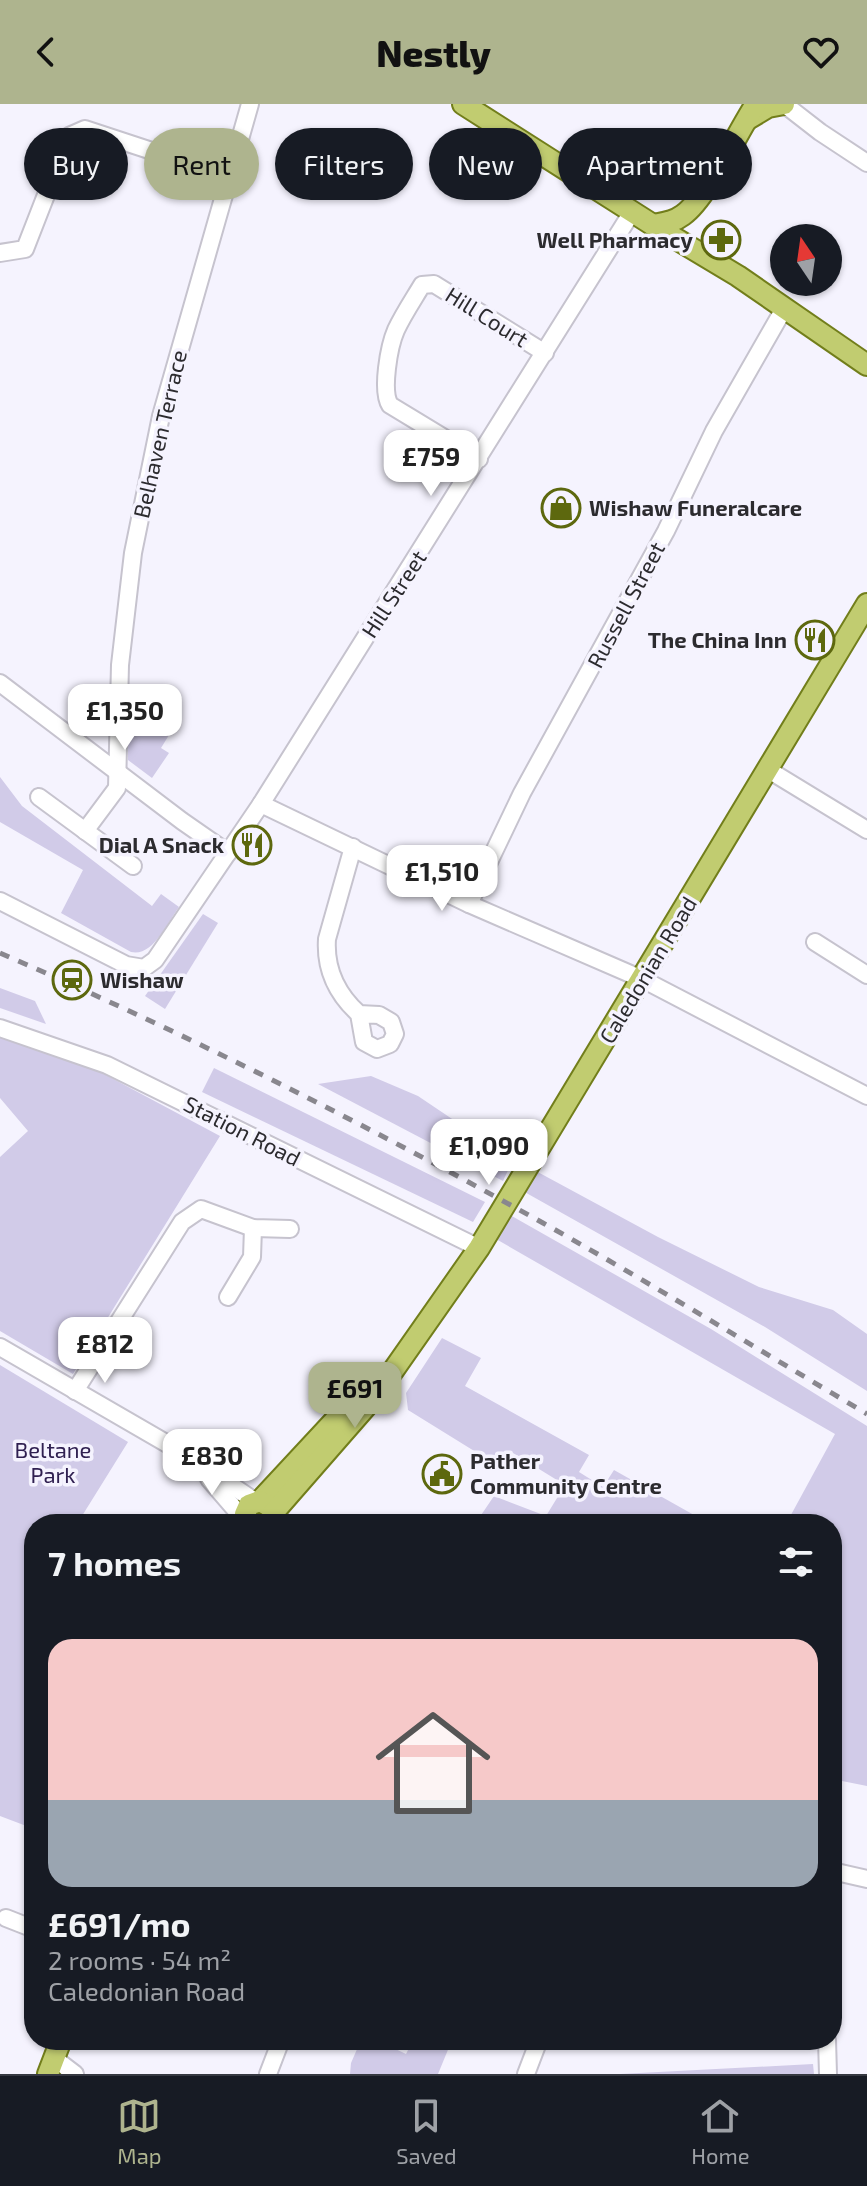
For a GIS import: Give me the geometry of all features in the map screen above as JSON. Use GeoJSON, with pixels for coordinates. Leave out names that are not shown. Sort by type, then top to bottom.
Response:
{"type":"FeatureCollection","features":[{"type":"Feature","properties":{"kind":"main road"},"geometry":{"type":"LineString","coordinates":[[463,104],[785,307],[867,365]]}},
{"type":"Feature","properties":{"kind":"main road"},"geometry":{"type":"LineString","coordinates":[[653,225],[673,221],[686,213],[715,175],[756,104]]}},
{"type":"Feature","properties":{"kind":"main road"},"geometry":{"type":"LineString","coordinates":[[743,125],[754,114],[784,104]]}},
{"type":"Feature","properties":{"kind":"main road","name":"Caledonian Road"},"geometry":{"type":"LineString","coordinates":[[246,1514],[246,1509],[265,1510],[421,1331],[479,1248],[867,604]]}},
{"type":"Feature","properties":{"kind":"street","name":"Belhaven Terrace"},"geometry":{"type":"LineString","coordinates":[[243,128],[250,104]]}},
{"type":"Feature","properties":{"kind":"street"},"geometry":{"type":"LineString","coordinates":[[784,104],[867,163]]}},
{"type":"Feature","properties":{"kind":"street"},"geometry":{"type":"LineString","coordinates":[[0,253],[25,249],[69,136],[85,129],[144,148]]}},
{"type":"Feature","properties":{"kind":"street","name":"Belhaven Terrace"},"geometry":{"type":"LineString","coordinates":[[85,831],[117,788],[120,665],[133,553],[161,416],[221,200]]}},
{"type":"Feature","properties":{"kind":"street","name":"Hill Street"},"geometry":{"type":"LineString","coordinates":[[0,901],[126,965],[144,968],[155,960],[261,804],[632,212]]}},
{"type":"Feature","properties":{"kind":"street","name":"Hill Court"},"geometry":{"type":"LineString","coordinates":[[479,459],[390,405],[386,399],[384,385],[395,332],[422,285],[434,284],[545,353]]}},
{"type":"Feature","properties":{"kind":"street","name":"Russell Street"},"geometry":{"type":"LineString","coordinates":[[469,904],[522,793],[666,531],[714,431],[785,307]]}},
{"type":"Feature","properties":{"kind":"street"},"geometry":{"type":"LineString","coordinates":[[0,683],[228,853]]}},
{"type":"Feature","properties":{"kind":"street"},"geometry":{"type":"LineString","coordinates":[[767,769],[867,830]]}},
{"type":"Feature","properties":{"kind":"street"},"geometry":{"type":"LineString","coordinates":[[39,797],[133,866]]}},
{"type":"Feature","properties":{"kind":"street"},"geometry":{"type":"LineString","coordinates":[[261,804],[469,904],[642,979],[867,1096]]}},
{"type":"Feature","properties":{"kind":"street"},"geometry":{"type":"LineString","coordinates":[[353,847],[327,939],[326,954],[338,989],[359,1014]]}},
{"type":"Feature","properties":{"kind":"street"},"geometry":{"type":"LineString","coordinates":[[815,942],[867,975]]}},
{"type":"Feature","properties":{"kind":"street","name":"Station Road"},"geometry":{"type":"LineString","coordinates":[[0,1028],[107,1065],[479,1248]]}},
{"type":"Feature","properties":{"kind":"street"},"geometry":{"type":"LineString","coordinates":[[75,1391],[182,1222],[191,1214],[201,1209],[253,1228],[290,1229]]}},
{"type":"Feature","properties":{"kind":"street"},"geometry":{"type":"LineString","coordinates":[[228,1297],[252,1257],[253,1228]]}},
{"type":"Feature","properties":{"kind":"street"},"geometry":{"type":"LineString","coordinates":[[0,1347],[190,1457],[265,1510]]}},
{"type":"Feature","properties":{"kind":"street"},"geometry":{"type":"LineString","coordinates":[[190,1457],[239,1514]]}},
{"type":"Feature","properties":{"kind":"street"},"geometry":{"type":"LineString","coordinates":[[842,1873],[867,1879]]}},
{"type":"Feature","properties":{"kind":"street"},"geometry":{"type":"LineString","coordinates":[[6,1918],[24,1925]]}},
{"type":"Feature","properties":{"kind":"street"},"geometry":{"type":"LineString","coordinates":[[268,2074],[277,2050]]}},
{"type":"Feature","properties":{"kind":"street"},"geometry":{"type":"LineString","coordinates":[[526,2074],[535,2050]]}},
{"type":"Feature","properties":{"kind":"street"},"geometry":{"type":"LineString","coordinates":[[827,2050],[828,2074]]}},
{"type":"Feature","properties":{"kind":"street"},"geometry":{"type":"LineString","coordinates":[[54,2057],[75,2074]]}},
{"type":"Feature","properties":{"kind":"green space"},"geometry":{"type":"Polygon","coordinates":[[[162,731],[169,735],[161,748],[169,753],[152,778],[128,760],[128,734],[162,731]]]}},
{"type":"Feature","properties":{"kind":"green space"},"geometry":{"type":"Polygon","coordinates":[[[0,777],[22,806],[152,906],[161,894],[179,907],[153,944],[139,952],[131,952],[61,913],[83,870],[0,822],[0,777]]]}},
{"type":"Feature","properties":{"kind":"green space"},"geometry":{"type":"Polygon","coordinates":[[[203,914],[218,923],[165,1009],[145,996],[203,914]]]}},
{"type":"Feature","properties":{"kind":"green space"},"geometry":{"type":"Polygon","coordinates":[[[0,988],[35,1001],[46,1024],[0,1008],[0,988]]]}},
{"type":"Feature","properties":{"kind":"green space"},"geometry":{"type":"Polygon","coordinates":[[[0,1035],[89,1066],[220,1136],[73,1374],[0,1331],[0,1157],[28,1131],[0,1098],[0,1035]]]}},
{"type":"Feature","properties":{"kind":"green space"},"geometry":{"type":"Polygon","coordinates":[[[214,1068],[485,1202],[473,1222],[202,1092],[214,1068]]]}},
{"type":"Feature","properties":{"kind":"green space"},"geometry":{"type":"Polygon","coordinates":[[[371,1076],[418,1096],[513,1160],[503,1181],[318,1084],[371,1076]]]}},
{"type":"Feature","properties":{"kind":"green space"},"geometry":{"type":"Polygon","coordinates":[[[534,1170],[759,1287],[833,1310],[867,1334],[867,1391],[765,1327],[521,1190],[534,1170]]]}},
{"type":"Feature","properties":{"kind":"green space"},"geometry":{"type":"Polygon","coordinates":[[[510,1215],[711,1329],[867,1426],[867,1786],[842,1781],[842,1514],[791,1514],[835,1434],[496,1239],[510,1215]]]}},
{"type":"Feature","properties":{"kind":"green space"},"geometry":{"type":"Polygon","coordinates":[[[442,1338],[481,1358],[465,1386],[589,1455],[579,1472],[603,1487],[614,1470],[692,1514],[547,1514],[565,1485],[513,1453],[492,1462],[408,1410],[406,1393],[442,1338]]]}},
{"type":"Feature","properties":{"kind":"green space","name":"Beltane Park"},"geometry":{"type":"Polygon","coordinates":[[[0,1365],[128,1442],[83,1514],[24,1514],[24,1825],[0,1816],[0,1365]]]}},
{"type":"Feature","properties":{"kind":"green space"},"geometry":{"type":"Polygon","coordinates":[[[494,1496],[541,1514],[482,1514],[494,1496]]]}},
{"type":"Feature","properties":{"kind":"green space"},"geometry":{"type":"Polygon","coordinates":[[[357,2050],[398,2050],[406,2054],[408,2050],[448,2050],[438,2074],[350,2074],[357,2050]]]}},
{"type":"Feature","properties":{"kind":"green space"},"geometry":{"type":"Polygon","coordinates":[[[813,2064],[814,2074],[620,2074],[813,2064]]]}},
{"type":"Feature","properties":{"kind":"railway"},"geometry":{"type":"LineString","coordinates":[[0,953],[207,1048],[410,1151],[584,1246],[867,1414]]}},
{"type":"Feature","properties":{"kind":"place","name":"Well Pharmacy"},"geometry":{"type":"Point","coordinates":[721,240]}},
{"type":"Feature","properties":{"kind":"place","name":"Wishaw Funeralcare"},"geometry":{"type":"Point","coordinates":[561,508]}},
{"type":"Feature","properties":{"kind":"place","name":"The China Inn"},"geometry":{"type":"Point","coordinates":[815,640]}},
{"type":"Feature","properties":{"kind":"place","name":"Dial A Snack"},"geometry":{"type":"Point","coordinates":[252,845]}},
{"type":"Feature","properties":{"kind":"place","name":"Wishaw"},"geometry":{"type":"Point","coordinates":[72,980]}},
{"type":"Feature","properties":{"kind":"place","name":"Pather Community Centre"},"geometry":{"type":"Point","coordinates":[442,1474]}}]}
